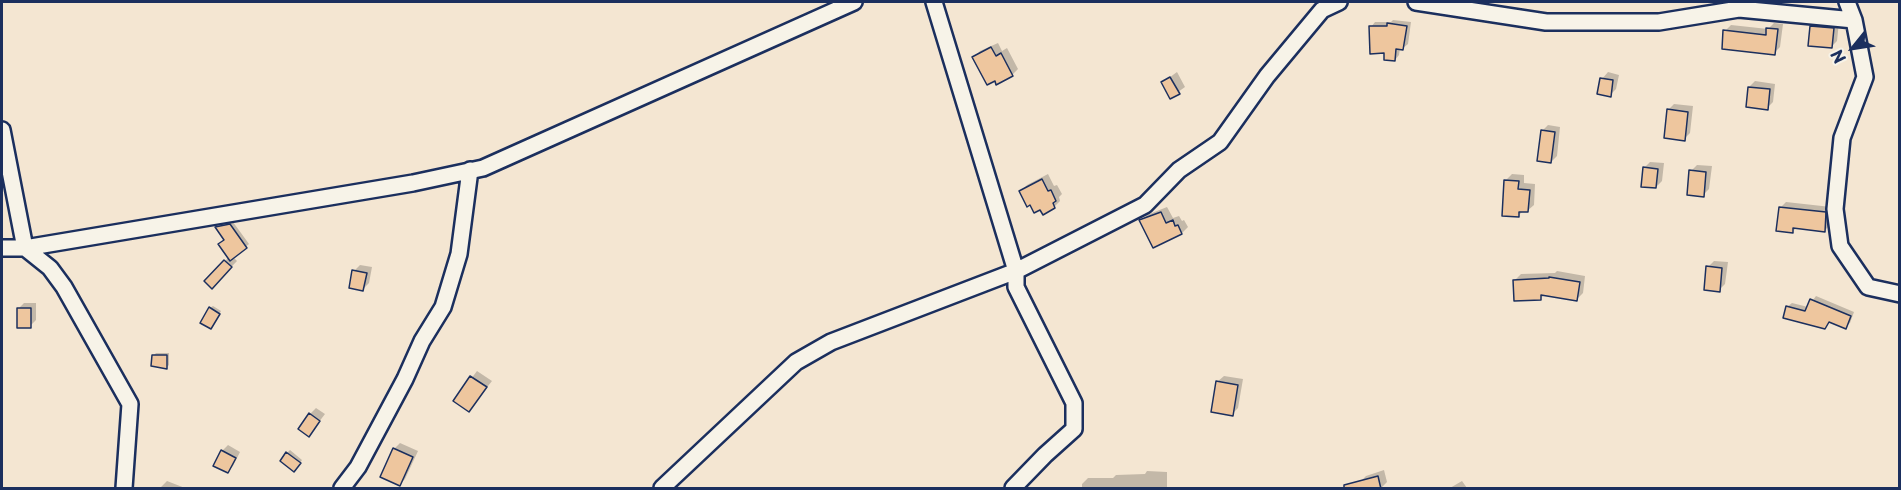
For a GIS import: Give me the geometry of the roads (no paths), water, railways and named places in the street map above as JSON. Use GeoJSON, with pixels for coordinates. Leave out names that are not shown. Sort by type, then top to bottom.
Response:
{"type":"FeatureCollection","features":[{"type":"Feature","properties":{"kind":"street"},"geometry":{"type":"LineString","coordinates":[[2,248],[25,248],[413,183],[470,170],[494,163],[854,2]]}},
{"type":"Feature","properties":{"kind":"street"},"geometry":{"type":"LineString","coordinates":[[934,2],[1016,271],[1016,286],[1074,403],[1074,429],[1013,489]]}},
{"type":"Feature","properties":{"kind":"street"},"geometry":{"type":"LineString","coordinates":[[662,489],[796,362],[831,342],[1016,271],[1145,205],[1179,170],[1220,142],[1267,76],[1322,10],[1339,2]]}},
{"type":"Feature","properties":{"kind":"street"},"geometry":{"type":"LineString","coordinates":[[1416,2],[1546,22],[1659,22],[1739,9],[1854,20]]}},
{"type":"Feature","properties":{"kind":"street"},"geometry":{"type":"LineString","coordinates":[[1847,2],[1854,20],[1865,77],[1842,138],[1835,209],[1840,246],[1868,287],[1899,294]]}},
{"type":"Feature","properties":{"kind":"street"},"geometry":{"type":"LineString","coordinates":[[2,130],[25,248],[50,268],[64,287],[130,404],[124,489]]}},
{"type":"Feature","properties":{"kind":"street"},"geometry":{"type":"LineString","coordinates":[[342,489],[358,466],[405,379],[422,341],[443,308],[459,254],[470,170]]}}]}
